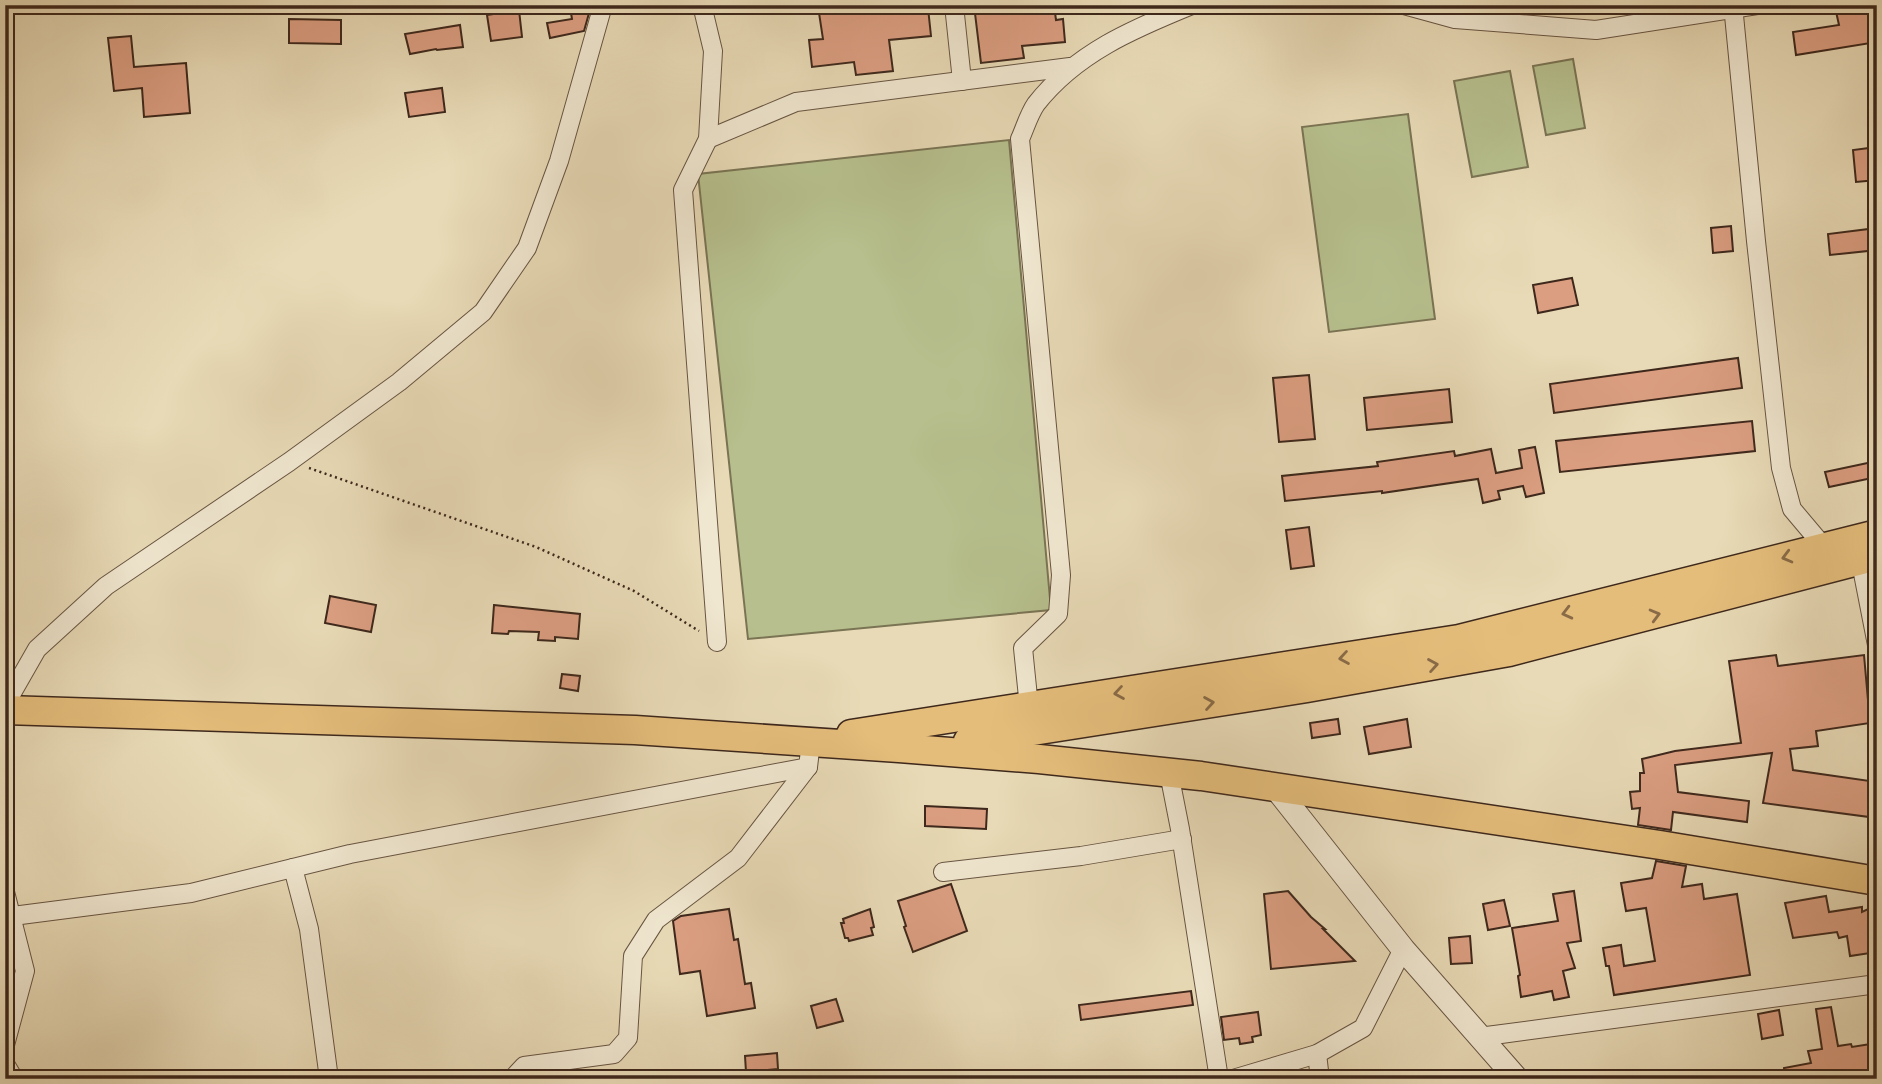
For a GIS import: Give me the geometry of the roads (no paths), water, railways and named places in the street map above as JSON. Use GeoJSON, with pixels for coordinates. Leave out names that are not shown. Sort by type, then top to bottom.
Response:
{"type":"FeatureCollection","features":[{"type":"Feature","properties":{"kind":"main road"},"geometry":{"type":"LineString","coordinates":[[1033,733],[1459,639],[1824,547],[1868,547]]}},
{"type":"Feature","properties":{"kind":"main road"},"geometry":{"type":"LineString","coordinates":[[5,708],[635,730],[810,754],[899,747],[1033,733],[1510,652],[1868,547]]}},
{"type":"Feature","properties":{"kind":"main road"},"geometry":{"type":"LineString","coordinates":[[810,754],[894,726],[1033,733],[1170,773],[1877,881]]}},
{"type":"Feature","properties":{"kind":"street"},"geometry":{"type":"LineString","coordinates":[[5,708],[37,649],[106,586],[289,462],[399,382],[483,312],[527,248],[559,160],[604,5]]}},
{"type":"Feature","properties":{"kind":"street"},"geometry":{"type":"LineString","coordinates":[[702,5],[713,51],[708,139],[683,190],[717,642]]}},
{"type":"Feature","properties":{"kind":"street"},"geometry":{"type":"LineString","coordinates":[[954,5],[961,81]]}},
{"type":"Feature","properties":{"kind":"street"},"geometry":{"type":"LineString","coordinates":[[1033,733],[1023,648],[1058,614],[1061,575],[1020,139],[1035,106],[1070,67],[1132,30],[1192,5]]}},
{"type":"Feature","properties":{"kind":"street"},"geometry":{"type":"LineString","coordinates":[[1404,5],[1455,19],[1596,30],[1757,5]]}},
{"type":"Feature","properties":{"kind":"street"},"geometry":{"type":"LineString","coordinates":[[1733,7],[1781,468],[1792,509],[1824,547]]}},
{"type":"Feature","properties":{"kind":"street"},"geometry":{"type":"LineString","coordinates":[[708,139],[796,102],[1070,67]]}},
{"type":"Feature","properties":{"kind":"street"},"geometry":{"type":"LineString","coordinates":[[1868,547],[1877,645]]}},
{"type":"Feature","properties":{"kind":"street"},"geometry":{"type":"LineString","coordinates":[[9,917],[191,893],[350,854],[810,754]]}},
{"type":"Feature","properties":{"kind":"street"},"geometry":{"type":"LineString","coordinates":[[512,1079],[524,1066],[614,1054],[628,1038],[633,956],[656,920],[738,858],[810,754]]}},
{"type":"Feature","properties":{"kind":"street"},"geometry":{"type":"LineString","coordinates":[[1170,773],[1219,1079]]}},
{"type":"Feature","properties":{"kind":"street"},"geometry":{"type":"LineString","coordinates":[[1275,787],[1403,949],[1517,1079]]}},
{"type":"Feature","properties":{"kind":"street"},"geometry":{"type":"LineString","coordinates":[[943,872],[1082,856],[1182,839]]}},
{"type":"Feature","properties":{"kind":"street"},"geometry":{"type":"LineString","coordinates":[[293,868],[309,929],[329,1079]]}},
{"type":"Feature","properties":{"kind":"street"},"geometry":{"type":"LineString","coordinates":[[5,892],[9,917],[25,971],[5,1045]]}},
{"type":"Feature","properties":{"kind":"street"},"geometry":{"type":"LineString","coordinates":[[1233,1079],[1317,1054],[1363,1028],[1403,949]]}},
{"type":"Feature","properties":{"kind":"street"},"geometry":{"type":"LineString","coordinates":[[1479,1037],[1877,984]]}},
{"type":"Feature","properties":{"kind":"street"},"geometry":{"type":"LineString","coordinates":[[1317,1054],[1320,1079]]}},
{"type":"Feature","properties":{"kind":"street"},"geometry":{"type":"LineString","coordinates":[[5,1064],[14,1079]]}}]}
